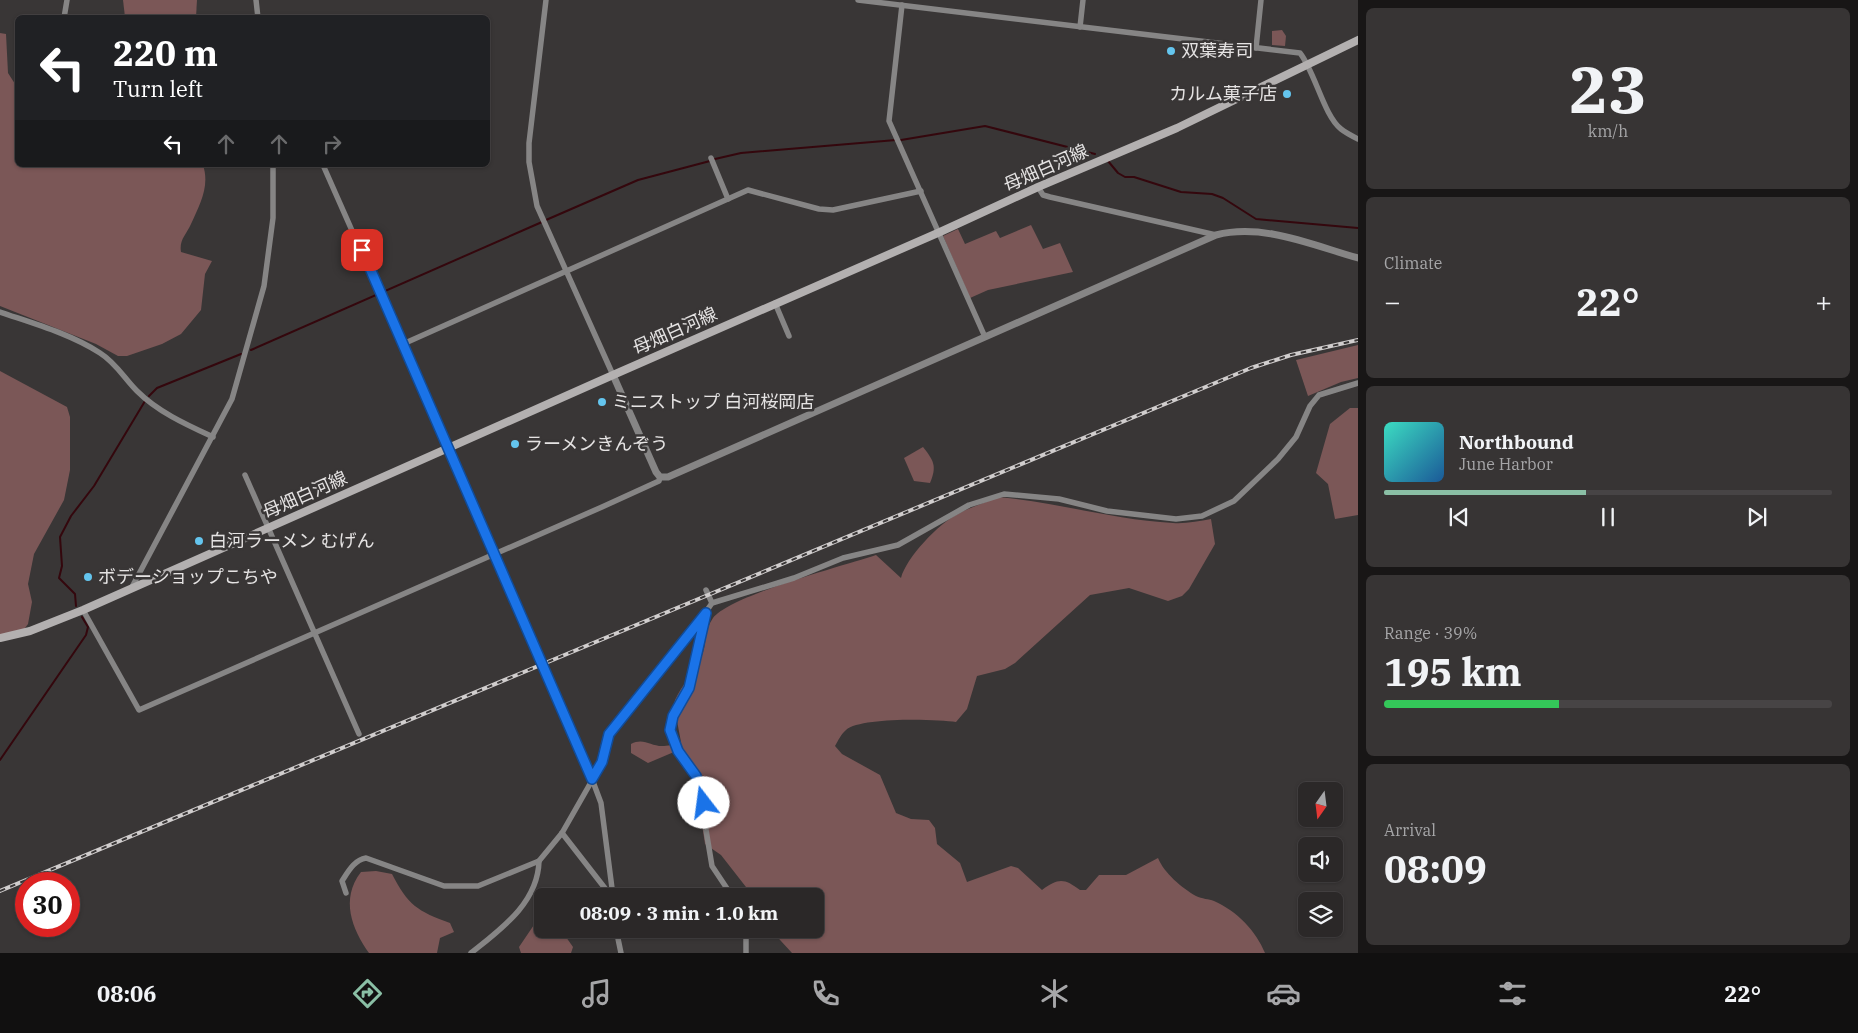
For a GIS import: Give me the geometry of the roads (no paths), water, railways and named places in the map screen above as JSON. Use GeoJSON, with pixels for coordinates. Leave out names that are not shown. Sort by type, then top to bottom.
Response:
{"type":"FeatureCollection","features":[{"type":"Feature","properties":{"kind":"main road","name":"母畑白河線"},"geometry":{"type":"LineString","coordinates":[[0,638],[30,631],[83,610],[1038,187],[1177,128],[1308,62],[1358,40]]}},
{"type":"Feature","properties":{"kind":"street"},"geometry":{"type":"LineString","coordinates":[[64,15],[67,0]]}},
{"type":"Feature","properties":{"kind":"street"},"geometry":{"type":"LineString","coordinates":[[256,0],[258,15]]}},
{"type":"Feature","properties":{"kind":"street"},"geometry":{"type":"LineString","coordinates":[[546,0],[529,143],[537,206],[656,472],[660,477]]}},
{"type":"Feature","properties":{"kind":"street"},"geometry":{"type":"LineString","coordinates":[[858,0],[1300,53],[1308,62],[1331,117],[1340,129],[1358,139]]}},
{"type":"Feature","properties":{"kind":"street"},"geometry":{"type":"LineString","coordinates":[[1080,27],[1083,0]]}},
{"type":"Feature","properties":{"kind":"street"},"geometry":{"type":"LineString","coordinates":[[1256,48],[1261,0]]}},
{"type":"Feature","properties":{"kind":"street"},"geometry":{"type":"LineString","coordinates":[[902,5],[890,121],[985,337]]}},
{"type":"Feature","properties":{"kind":"street"},"geometry":{"type":"LineString","coordinates":[[711,158],[728,199]]}},
{"type":"Feature","properties":{"kind":"street"},"geometry":{"type":"LineString","coordinates":[[132,587],[232,399],[264,286],[273,218],[273,167]]}},
{"type":"Feature","properties":{"kind":"street"},"geometry":{"type":"LineString","coordinates":[[324,167],[592,779],[601,803],[611,888]]}},
{"type":"Feature","properties":{"kind":"street"},"geometry":{"type":"LineString","coordinates":[[1038,187],[1043,195],[1050,197],[1216,235]]}},
{"type":"Feature","properties":{"kind":"street"},"geometry":{"type":"LineString","coordinates":[[403,344],[752,190],[819,209],[833,210],[921,191]]}},
{"type":"Feature","properties":{"kind":"street"},"geometry":{"type":"LineString","coordinates":[[660,477],[668,477],[1216,235],[1231,231],[1252,230],[1270,233],[1358,258]]}},
{"type":"Feature","properties":{"kind":"street"},"geometry":{"type":"LineString","coordinates":[[775,303],[789,336]]}},
{"type":"Feature","properties":{"kind":"street"},"geometry":{"type":"LineString","coordinates":[[0,312],[70,338],[99,352],[120,369],[138,392],[158,407],[178,420],[213,437]]}},
{"type":"Feature","properties":{"kind":"street"},"geometry":{"type":"LineString","coordinates":[[346,893],[342,881],[349,870],[362,859],[407,872],[444,886],[478,886],[539,861],[562,833],[602,762],[609,734],[712,603],[794,578],[843,558],[898,545],[969,505],[1004,494],[1059,499],[1107,510],[1176,519],[1202,516],[1234,501],[1278,459],[1296,437],[1310,406],[1319,395],[1358,383]]}},
{"type":"Feature","properties":{"kind":"street"},"geometry":{"type":"LineString","coordinates":[[245,474],[359,734]]}},
{"type":"Feature","properties":{"kind":"street"},"geometry":{"type":"LineString","coordinates":[[83,610],[139,710],[659,481],[660,477]]}},
{"type":"Feature","properties":{"kind":"street"},"geometry":{"type":"LineString","coordinates":[[706,590],[712,603]]}},
{"type":"Feature","properties":{"kind":"street"},"geometry":{"type":"LineString","coordinates":[[706,613],[689,688],[673,716],[670,730],[678,751],[698,782],[712,866],[727,888]]}},
{"type":"Feature","properties":{"kind":"street"},"geometry":{"type":"LineString","coordinates":[[562,833],[606,888]]}},
{"type":"Feature","properties":{"kind":"street"},"geometry":{"type":"LineString","coordinates":[[471,953],[514,916],[536,884],[539,861]]}},
{"type":"Feature","properties":{"kind":"street"},"geometry":{"type":"LineString","coordinates":[[618,938],[621,953]]}},
{"type":"Feature","properties":{"kind":"street"},"geometry":{"type":"LineString","coordinates":[[746,938],[746,953]]}},
{"type":"Feature","properties":{"kind":"waterway"},"geometry":{"type":"LineString","coordinates":[[901,140],[985,126],[1095,154]]}},
{"type":"Feature","properties":{"kind":"waterway"},"geometry":{"type":"LineString","coordinates":[[715,159],[741,153],[896,140]]}},
{"type":"Feature","properties":{"kind":"waterway"},"geometry":{"type":"LineString","coordinates":[[546,220],[638,180],[710,161]]}},
{"type":"Feature","properties":{"kind":"waterway"},"geometry":{"type":"LineString","coordinates":[[1108,161],[1118,173],[1125,177],[1134,177],[1181,192],[1212,194],[1223,198],[1256,219],[1358,228]]}},
{"type":"Feature","properties":{"kind":"waterway"},"geometry":{"type":"LineString","coordinates":[[251,350],[542,222]]}},
{"type":"Feature","properties":{"kind":"waterway"},"geometry":{"type":"LineString","coordinates":[[149,396],[157,388],[241,354]]}},
{"type":"Feature","properties":{"kind":"waterway"},"geometry":{"type":"LineString","coordinates":[[76,606],[75,594],[59,578],[62,566],[60,537],[71,516],[94,486],[145,401]]}},
{"type":"Feature","properties":{"kind":"waterway"},"geometry":{"type":"LineString","coordinates":[[0,760],[86,635],[88,627],[82,617]]}},
{"type":"Feature","properties":{"kind":"railway"},"geometry":{"type":"LineString","coordinates":[[0,891],[1251,368],[1291,355],[1358,340]]}},
{"type":"Feature","properties":{"kind":"place","name":"双葉寿司"},"geometry":{"type":"Point","coordinates":[1171,51]}},
{"type":"Feature","properties":{"kind":"place","name":"カルム菓子店"},"geometry":{"type":"Point","coordinates":[1287,94]}},
{"type":"Feature","properties":{"kind":"place","name":"ミニストップ 白河桜岡店"},"geometry":{"type":"Point","coordinates":[602,402]}},
{"type":"Feature","properties":{"kind":"place","name":"ラーメンきんぞう"},"geometry":{"type":"Point","coordinates":[515,444]}},
{"type":"Feature","properties":{"kind":"place","name":"白河ラーメン むげん"},"geometry":{"type":"Point","coordinates":[199,541]}},
{"type":"Feature","properties":{"kind":"place","name":"ボデーショップこちや"},"geometry":{"type":"Point","coordinates":[88,577]}}]}
